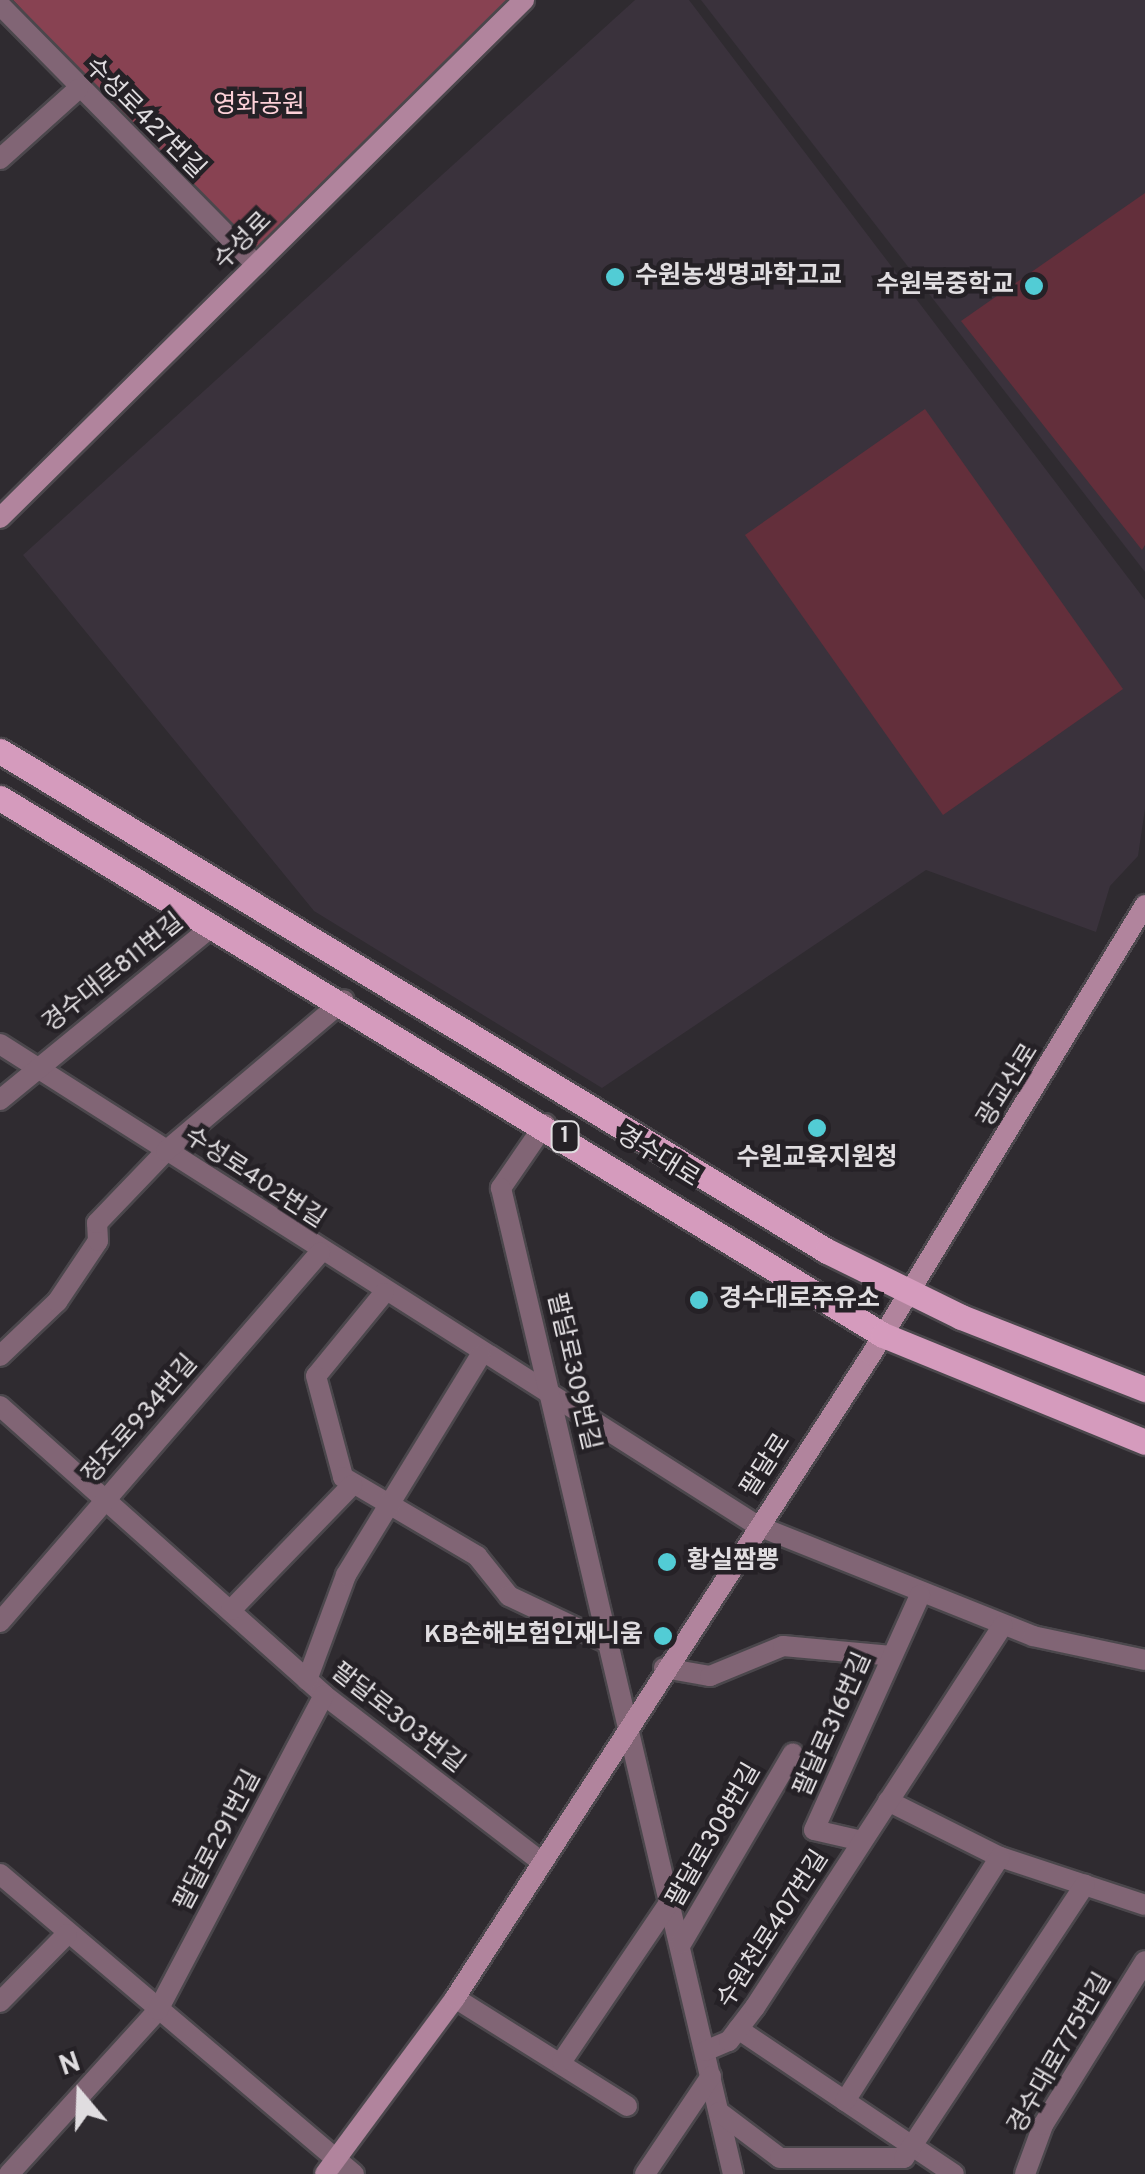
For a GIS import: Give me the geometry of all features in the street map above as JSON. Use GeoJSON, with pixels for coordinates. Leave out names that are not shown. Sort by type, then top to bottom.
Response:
{"type":"FeatureCollection","features":[{"type":"Feature","properties":{"kind":"main road","name":"수성로"},"geometry":{"type":"LineString","coordinates":[[0,518],[524,0]]}},
{"type":"Feature","properties":{"kind":"main road","name":"경수대로"},"geometry":{"type":"LineString","coordinates":[[0,751],[224,892],[911,1292],[1145,1389]]}},
{"type":"Feature","properties":{"kind":"main road","name":"경수대로"},"geometry":{"type":"LineString","coordinates":[[0,798],[344,1000],[883,1335],[1145,1442]]}},
{"type":"Feature","properties":{"kind":"main road","name":"광교산로"},"geometry":{"type":"LineString","coordinates":[[911,1292],[1144,918]]}},
{"type":"Feature","properties":{"kind":"main road","name":"팔달로"},"geometry":{"type":"LineString","coordinates":[[341,2171],[628,1722],[911,1292]]}},
{"type":"Feature","properties":{"kind":"street","name":"수성로427번길"},"geometry":{"type":"LineString","coordinates":[[0,5],[78,90],[256,265]]}},
{"type":"Feature","properties":{"kind":"street"},"geometry":{"type":"LineString","coordinates":[[0,159],[78,90]]}},
{"type":"Feature","properties":{"kind":"street","name":"경수대로811번길"},"geometry":{"type":"LineString","coordinates":[[0,1100],[214,925]]}},
{"type":"Feature","properties":{"kind":"street"},"geometry":{"type":"LineString","coordinates":[[0,1356],[58,1302],[98,1242],[96,1223],[166,1151],[344,1000]]}},
{"type":"Feature","properties":{"kind":"street","name":"수성로402번길"},"geometry":{"type":"LineString","coordinates":[[0,1044],[480,1356],[552,1396],[758,1526]]}},
{"type":"Feature","properties":{"kind":"street","name":"팔달로309번길"},"geometry":{"type":"LineString","coordinates":[[546,1124],[501,1188],[628,1722]]}},
{"type":"Feature","properties":{"kind":"street","name":"정조로934번길"},"geometry":{"type":"LineString","coordinates":[[0,1622],[320,1252]]}},
{"type":"Feature","properties":{"kind":"street"},"geometry":{"type":"LineString","coordinates":[[384,1293],[316,1376],[324,1432],[352,1486],[476,1556],[535,1612],[610,1644]]}},
{"type":"Feature","properties":{"kind":"street"},"geometry":{"type":"LineString","coordinates":[[307,1680],[346,1574],[480,1356]]}},
{"type":"Feature","properties":{"kind":"street","name":"팔달로303번길"},"geometry":{"type":"LineString","coordinates":[[0,1406],[324,1695],[539,1860]]}},
{"type":"Feature","properties":{"kind":"street"},"geometry":{"type":"LineString","coordinates":[[231,1610],[352,1486]]}},
{"type":"Feature","properties":{"kind":"street"},"geometry":{"type":"LineString","coordinates":[[758,1526],[920,1595],[1003,1625],[1145,1660]]}},
{"type":"Feature","properties":{"kind":"street","name":"팔달로316번길"},"geometry":{"type":"LineString","coordinates":[[862,1841],[814,1830],[920,1595]]}},
{"type":"Feature","properties":{"kind":"street"},"geometry":{"type":"LineString","coordinates":[[1003,1625],[888,1801],[1000,1857],[1145,1904]]}},
{"type":"Feature","properties":{"kind":"street"},"geometry":{"type":"LineString","coordinates":[[664,1668],[710,1676],[783,1646],[892,1656]]}},
{"type":"Feature","properties":{"kind":"street","name":"팔달로291번길"},"geometry":{"type":"LineString","coordinates":[[9,2174],[158,2010],[324,1695]]}},
{"type":"Feature","properties":{"kind":"street","name":"팔달로308번길"},"geometry":{"type":"LineString","coordinates":[[628,1722],[733,2174]]}},
{"type":"Feature","properties":{"kind":"street","name":"팔달로308번길"},"geometry":{"type":"LineString","coordinates":[[681,1944],[793,1753]]}},
{"type":"Feature","properties":{"kind":"street","name":"수원천로407번길"},"geometry":{"type":"LineString","coordinates":[[888,1801],[738,2029],[947,2172]]}},
{"type":"Feature","properties":{"kind":"street"},"geometry":{"type":"LineString","coordinates":[[845,2101],[1000,1857]]}},
{"type":"Feature","properties":{"kind":"street"},"geometry":{"type":"LineString","coordinates":[[0,1874],[341,2171]]}},
{"type":"Feature","properties":{"kind":"street"},"geometry":{"type":"LineString","coordinates":[[719,2112],[780,2158],[838,2168],[904,2158],[915,2148],[1086,1885]]}},
{"type":"Feature","properties":{"kind":"street","name":"팔달로308번길"},"geometry":{"type":"LineString","coordinates":[[562,2061],[671,1900]]}},
{"type":"Feature","properties":{"kind":"street"},"geometry":{"type":"LineString","coordinates":[[0,2002],[68,1934]]}},
{"type":"Feature","properties":{"kind":"street","name":"경수대로775번길"},"geometry":{"type":"LineString","coordinates":[[1024,2174],[1043,2125],[1145,1962]]}},
{"type":"Feature","properties":{"kind":"street"},"geometry":{"type":"LineString","coordinates":[[455,1998],[562,2061],[628,2106]]}},
{"type":"Feature","properties":{"kind":"street"},"geometry":{"type":"LineString","coordinates":[[705,2051],[738,2029]]}},
{"type":"Feature","properties":{"kind":"street"},"geometry":{"type":"LineString","coordinates":[[645,2174],[711,2076]]}},
{"type":"Feature","properties":{"kind":"shaded area","name":"수원농생명과학고교"},"geometry":{"type":"Polygon","coordinates":[[[635,0],[689,0],[1145,600],[1145,809],[1138,856],[1110,886],[1096,932],[926,870],[602,1088],[314,911],[23,555],[635,0]]]}},
{"type":"Feature","properties":{"kind":"shaded area","name":"수원북중학교"},"geometry":{"type":"Polygon","coordinates":[[[701,0],[1145,0],[1145,572],[701,0]]]}},
{"type":"Feature","properties":{"kind":"shaded area"},"geometry":{"type":"Polygon","coordinates":[[[1145,193],[1145,545],[1142,550],[961,321],[1145,193]]]}},
{"type":"Feature","properties":{"kind":"shaded area"},"geometry":{"type":"Polygon","coordinates":[[[925,409],[1123,689],[943,815],[745,535],[925,409]]]}},
{"type":"Feature","properties":{"kind":"green space","name":"영화공원"},"geometry":{"type":"Polygon","coordinates":[[[13,0],[511,0],[257,257],[13,0]]]}},
{"type":"Feature","properties":{"kind":"place","name":"수원농생명과학고교"},"geometry":{"type":"Point","coordinates":[615,277]}},
{"type":"Feature","properties":{"kind":"place","name":"수원북중학교"},"geometry":{"type":"Point","coordinates":[1034,286]}},
{"type":"Feature","properties":{"kind":"place","name":"수원교육지원청"},"geometry":{"type":"Point","coordinates":[817,1128]}},
{"type":"Feature","properties":{"kind":"place","name":"경수대로주유소"},"geometry":{"type":"Point","coordinates":[699,1300]}},
{"type":"Feature","properties":{"kind":"place","name":"황실짬뽕"},"geometry":{"type":"Point","coordinates":[667,1562]}},
{"type":"Feature","properties":{"kind":"place","name":"KB손해보험인재니움"},"geometry":{"type":"Point","coordinates":[663,1636]}}]}
